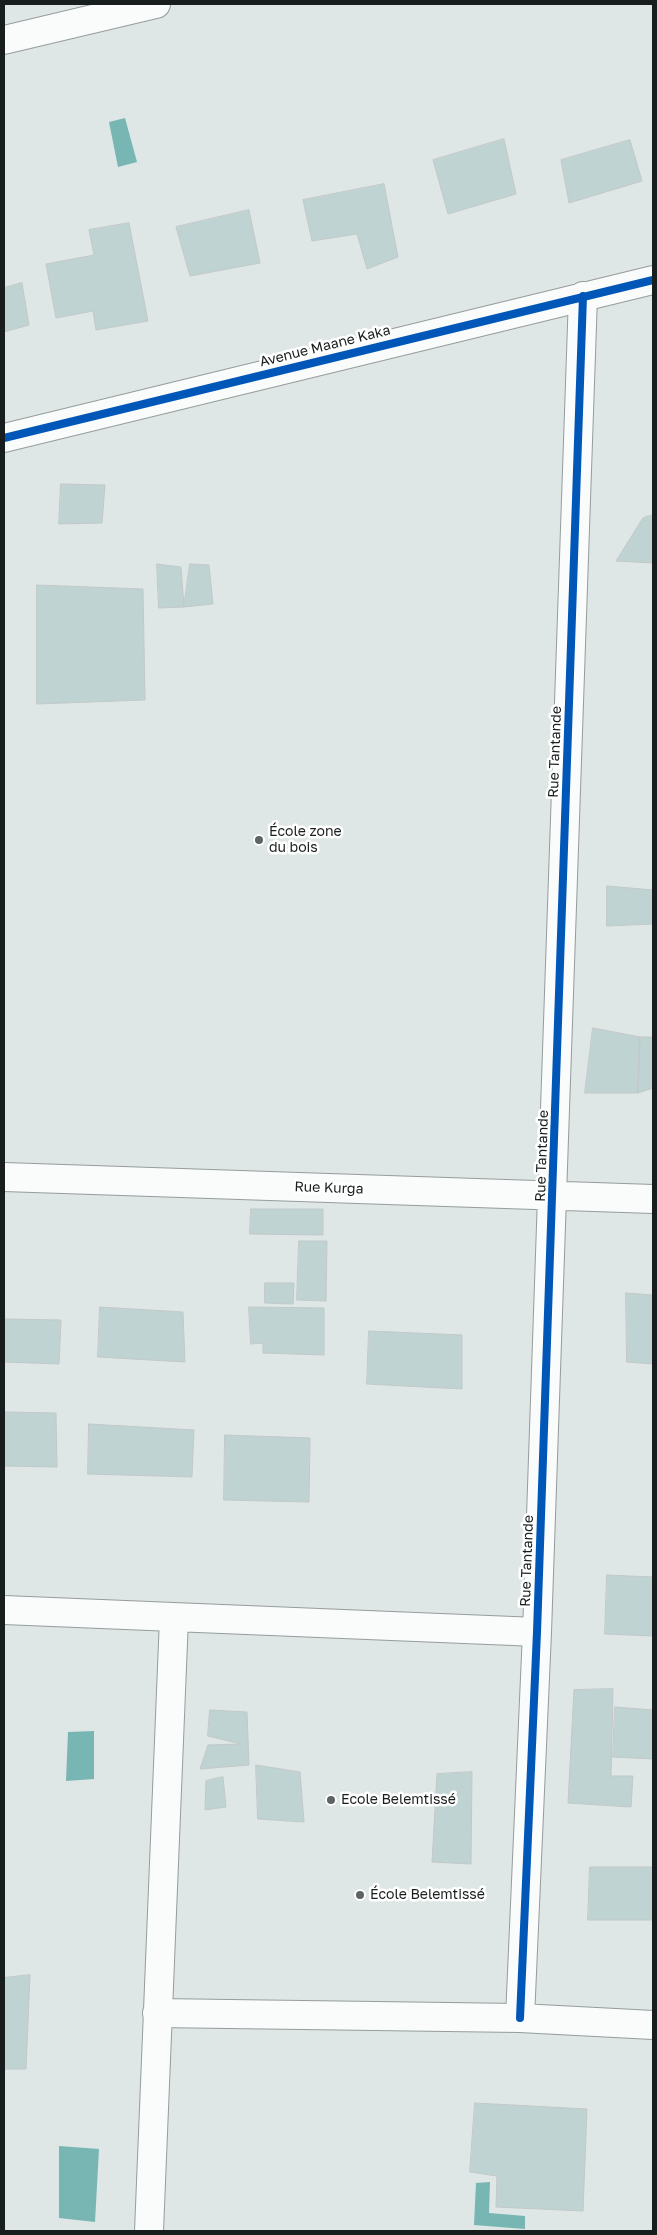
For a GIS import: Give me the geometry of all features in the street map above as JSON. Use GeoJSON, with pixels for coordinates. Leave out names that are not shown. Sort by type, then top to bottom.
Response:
{"type":"FeatureCollection","features":[{"type":"Feature","properties":{"kind":"main road"},"geometry":{"type":"LineString","coordinates":[[4,40],[156,4]]}},
{"type":"Feature","properties":{"kind":"main road","name":"Avenue Maane Kaka"},"geometry":{"type":"LineString","coordinates":[[4,438],[653,280]]}},
{"type":"Feature","properties":{"kind":"main road","name":"Rue Tantande"},"geometry":{"type":"LineString","coordinates":[[520,2018],[537,1632],[553,1195],[583,296]]}},
{"type":"Feature","properties":{"kind":"main road","name":"Rue Kurga"},"geometry":{"type":"LineString","coordinates":[[4,1177],[653,1199]]}},
{"type":"Feature","properties":{"kind":"main road"},"geometry":{"type":"LineString","coordinates":[[4,1610],[537,1632]]}},
{"type":"Feature","properties":{"kind":"main road"},"geometry":{"type":"LineString","coordinates":[[149,2231],[174,1618]]}},
{"type":"Feature","properties":{"kind":"main road"},"geometry":{"type":"LineString","coordinates":[[158,2013],[520,2018],[653,2025]]}},
{"type":"Feature","properties":{"kind":"water"},"geometry":{"type":"Polygon","coordinates":[[[125,118],[137,162],[118,167],[109,122],[125,118]]]}},
{"type":"Feature","properties":{"kind":"water"},"geometry":{"type":"Polygon","coordinates":[[[94,1731],[94,1779],[66,1781],[68,1732],[94,1731]]]}},
{"type":"Feature","properties":{"kind":"water"},"geometry":{"type":"Polygon","coordinates":[[[59,2146],[99,2149],[95,2222],[59,2218],[59,2146]]]}},
{"type":"Feature","properties":{"kind":"water"},"geometry":{"type":"Polygon","coordinates":[[[490,2182],[489,2213],[525,2216],[525,2229],[474,2225],[476,2183],[490,2182]]]}},
{"type":"Feature","properties":{"kind":"building"},"geometry":{"type":"Polygon","coordinates":[[[504,139],[516,194],[448,214],[433,160],[504,139]]]}},
{"type":"Feature","properties":{"kind":"building"},"geometry":{"type":"Polygon","coordinates":[[[630,140],[642,181],[569,203],[561,160],[630,140]]]}},
{"type":"Feature","properties":{"kind":"building"},"geometry":{"type":"Polygon","coordinates":[[[384,184],[398,257],[367,269],[357,234],[312,241],[303,200],[384,184]]]}},
{"type":"Feature","properties":{"kind":"building"},"geometry":{"type":"Polygon","coordinates":[[[249,210],[260,263],[190,276],[176,227],[249,210]]]}},
{"type":"Feature","properties":{"kind":"building"},"geometry":{"type":"Polygon","coordinates":[[[129,223],[148,321],[96,330],[93,311],[56,318],[46,264],[94,255],[89,230],[129,223]]]}},
{"type":"Feature","properties":{"kind":"building"},"geometry":{"type":"Polygon","coordinates":[[[22,283],[29,325],[4,332],[4,288],[22,283]]]}},
{"type":"Feature","properties":{"kind":"building"},"geometry":{"type":"Polygon","coordinates":[[[61,484],[105,485],[102,523],[59,524],[61,484]]]}},
{"type":"Feature","properties":{"kind":"building"},"geometry":{"type":"Polygon","coordinates":[[[653,515],[653,563],[616,561],[643,518],[653,515]]]}},
{"type":"Feature","properties":{"kind":"building"},"geometry":{"type":"Polygon","coordinates":[[[157,564],[181,567],[184,607],[159,608],[157,564]]]}},
{"type":"Feature","properties":{"kind":"building"},"geometry":{"type":"Polygon","coordinates":[[[190,564],[209,565],[213,604],[184,607],[190,564]]]}},
{"type":"Feature","properties":{"kind":"building"},"geometry":{"type":"Polygon","coordinates":[[[37,585],[143,589],[145,700],[37,704],[37,585]]]}},
{"type":"Feature","properties":{"kind":"building"},"geometry":{"type":"Polygon","coordinates":[[[607,886],[653,890],[653,924],[607,926],[607,886]]]}},
{"type":"Feature","properties":{"kind":"building"},"geometry":{"type":"Polygon","coordinates":[[[593,1028],[640,1037],[638,1093],[585,1093],[593,1028]]]}},
{"type":"Feature","properties":{"kind":"building"},"geometry":{"type":"Polygon","coordinates":[[[640,1037],[653,1037],[653,1088],[638,1093],[640,1037]]]}},
{"type":"Feature","properties":{"kind":"building"},"geometry":{"type":"Polygon","coordinates":[[[251,1209],[323,1209],[323,1235],[250,1234],[251,1209]]]}},
{"type":"Feature","properties":{"kind":"building"},"geometry":{"type":"Polygon","coordinates":[[[299,1241],[327,1241],[326,1301],[297,1300],[299,1241]]]}},
{"type":"Feature","properties":{"kind":"building"},"geometry":{"type":"Polygon","coordinates":[[[265,1283],[294,1283],[293,1304],[265,1303],[265,1283]]]}},
{"type":"Feature","properties":{"kind":"building"},"geometry":{"type":"Polygon","coordinates":[[[626,1293],[653,1295],[653,1364],[627,1362],[626,1293]]]}},
{"type":"Feature","properties":{"kind":"building"},"geometry":{"type":"Polygon","coordinates":[[[100,1307],[183,1312],[185,1362],[98,1357],[100,1307]]]}},
{"type":"Feature","properties":{"kind":"building"},"geometry":{"type":"Polygon","coordinates":[[[249,1307],[324,1308],[324,1355],[263,1353],[263,1343],[251,1344],[249,1307]]]}},
{"type":"Feature","properties":{"kind":"building"},"geometry":{"type":"Polygon","coordinates":[[[4,1319],[61,1320],[59,1364],[4,1362],[4,1319]]]}},
{"type":"Feature","properties":{"kind":"building"},"geometry":{"type":"Polygon","coordinates":[[[369,1331],[462,1335],[462,1389],[367,1384],[369,1331]]]}},
{"type":"Feature","properties":{"kind":"building"},"geometry":{"type":"Polygon","coordinates":[[[4,1412],[56,1413],[57,1467],[4,1466],[4,1412]]]}},
{"type":"Feature","properties":{"kind":"building"},"geometry":{"type":"Polygon","coordinates":[[[89,1424],[194,1430],[192,1477],[88,1474],[89,1424]]]}},
{"type":"Feature","properties":{"kind":"building"},"geometry":{"type":"Polygon","coordinates":[[[225,1435],[310,1438],[309,1502],[224,1500],[225,1435]]]}},
{"type":"Feature","properties":{"kind":"building"},"geometry":{"type":"Polygon","coordinates":[[[607,1575],[653,1577],[653,1636],[605,1634],[607,1575]]]}},
{"type":"Feature","properties":{"kind":"building"},"geometry":{"type":"Polygon","coordinates":[[[613,1689],[611,1776],[633,1776],[631,1807],[568,1803],[574,1690],[613,1689]]]}},
{"type":"Feature","properties":{"kind":"building"},"geometry":{"type":"Polygon","coordinates":[[[615,1707],[653,1710],[653,1759],[613,1757],[615,1707]]]}},
{"type":"Feature","properties":{"kind":"building"},"geometry":{"type":"Polygon","coordinates":[[[210,1710],[247,1712],[249,1765],[200,1769],[208,1745],[241,1744],[208,1736],[210,1710]]]}},
{"type":"Feature","properties":{"kind":"building"},"geometry":{"type":"Polygon","coordinates":[[[256,1765],[300,1772],[304,1822],[258,1819],[256,1765]]]}},
{"type":"Feature","properties":{"kind":"building"},"geometry":{"type":"Polygon","coordinates":[[[472,1772],[471,1864],[432,1862],[437,1774],[472,1772]]]}},
{"type":"Feature","properties":{"kind":"building"},"geometry":{"type":"Polygon","coordinates":[[[223,1777],[226,1807],[205,1810],[206,1781],[223,1777]]]}},
{"type":"Feature","properties":{"kind":"building"},"geometry":{"type":"Polygon","coordinates":[[[590,1867],[653,1867],[653,1920],[588,1920],[590,1867]]]}},
{"type":"Feature","properties":{"kind":"building"},"geometry":{"type":"Polygon","coordinates":[[[30,1975],[26,2069],[4,2069],[4,1978],[30,1975]]]}},
{"type":"Feature","properties":{"kind":"building"},"geometry":{"type":"Polygon","coordinates":[[[475,2103],[587,2109],[583,2211],[496,2207],[497,2176],[470,2172],[475,2103]]]}},
{"type":"Feature","properties":{"kind":"cycle path"},"geometry":{"type":"LineString","coordinates":[[4,438],[653,280]]}},
{"type":"Feature","properties":{"kind":"cycle path"},"geometry":{"type":"LineString","coordinates":[[520,2018],[537,1632],[583,296]]}},
{"type":"Feature","properties":{"kind":"place","name":"École zone du bois"},"geometry":{"type":"Point","coordinates":[259,840]}},
{"type":"Feature","properties":{"kind":"place","name":"Ecole Belemtissé"},"geometry":{"type":"Point","coordinates":[331,1800]}},
{"type":"Feature","properties":{"kind":"place","name":"École Belemtissé"},"geometry":{"type":"Point","coordinates":[360,1895]}}]}
